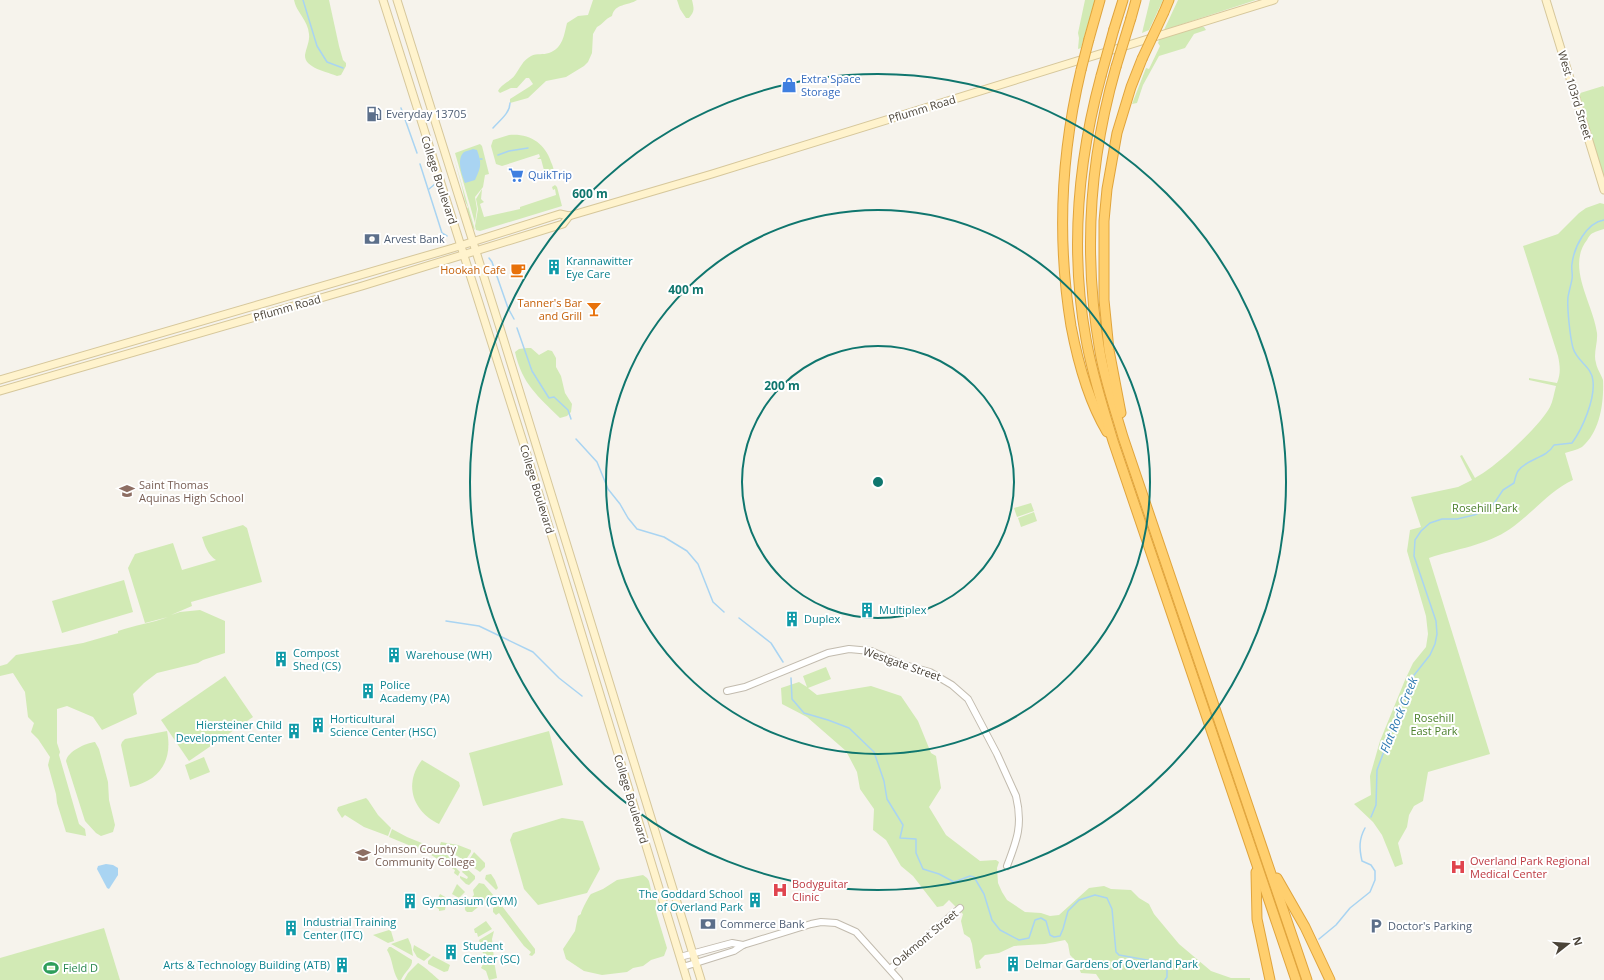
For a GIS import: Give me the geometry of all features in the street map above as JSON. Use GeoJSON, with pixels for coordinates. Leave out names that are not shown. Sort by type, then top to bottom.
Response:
{"type":"FeatureCollection","features":[{"type":"Feature","properties":{"kind":"highway"},"geometry":{"type":"LineString","coordinates":[[1100,0],[1074,97],[1066,159],[1062,234],[1065,277],[1073,335],[1082,375],[1099,419],[1113,441]]}},
{"type":"Feature","properties":{"kind":"highway"},"geometry":{"type":"LineString","coordinates":[[1123,0],[1093,102],[1083,158],[1079,196],[1078,254],[1082,311],[1086,339],[1093,373],[1113,441],[1296,980]]}},
{"type":"Feature","properties":{"kind":"highway"},"geometry":{"type":"LineString","coordinates":[[1136,0],[1108,96],[1096,158],[1092,198],[1090,247],[1093,301],[1100,353],[1123,437],[1307,980]]}},
{"type":"Feature","properties":{"kind":"highway"},"geometry":{"type":"LineString","coordinates":[[1123,437],[1121,412],[1110,350],[1104,300],[1104,221],[1107,189],[1117,133],[1131,87],[1169,0]]}},
{"type":"Feature","properties":{"kind":"highway"},"geometry":{"type":"LineString","coordinates":[[1267,861],[1305,927],[1330,980]]}},
{"type":"Feature","properties":{"kind":"highway"},"geometry":{"type":"LineString","coordinates":[[1256,863],[1257,919],[1270,980]]}},
{"type":"Feature","properties":{"kind":"main road","name":"College Boulevard"},"geometry":{"type":"LineString","coordinates":[[383,0],[524,445],[687,980]]}},
{"type":"Feature","properties":{"kind":"main road","name":"College Boulevard"},"geometry":{"type":"LineString","coordinates":[[398,0],[701,980]]}},
{"type":"Feature","properties":{"kind":"main road","name":"Pflumm Road"},"geometry":{"type":"LineString","coordinates":[[0,380],[460,246],[560,214],[569,216],[712,174],[1274,0]]}},
{"type":"Feature","properties":{"kind":"main road","name":"West 103rd Street"},"geometry":{"type":"LineString","coordinates":[[1546,0],[1604,190]]}},
{"type":"Feature","properties":{"kind":"main road","name":"Pflumm Road"},"geometry":{"type":"LineString","coordinates":[[0,391],[463,255],[563,224],[569,216]]}},
{"type":"Feature","properties":{"kind":"street","name":"Westgate Street"},"geometry":{"type":"LineString","coordinates":[[727,691],[745,687],[828,654],[849,649],[871,651],[901,664],[930,672],[946,680],[964,695],[976,713],[1016,796],[1019,810],[1018,832],[1016,845],[1007,866]]}},
{"type":"Feature","properties":{"kind":"street","name":"Oakmont Street"},"geometry":{"type":"LineString","coordinates":[[683,967],[734,951],[742,945],[810,924],[822,922],[836,923],[856,932],[890,969],[960,908]]}},
{"type":"Feature","properties":{"kind":"street","name":"Oakmont Street"},"geometry":{"type":"LineString","coordinates":[[680,957],[732,943],[742,945]]}},
{"type":"Feature","properties":{"kind":"street"},"geometry":{"type":"LineString","coordinates":[[890,969],[899,980]]}},
{"type":"Feature","properties":{"kind":"green space"},"geometry":{"type":"Polygon","coordinates":[[[294,0],[329,0],[339,46],[343,60],[346,63],[341,75],[337,76],[317,69],[308,63],[305,55],[309,37],[307,24],[294,0]]]}},
{"type":"Feature","properties":{"kind":"green space"},"geometry":{"type":"Polygon","coordinates":[[[593,0],[637,0],[616,9],[612,16],[597,27],[593,34],[592,53],[588,62],[584,66],[566,77],[546,81],[528,98],[510,103],[510,99],[533,84],[529,78],[526,78],[517,88],[511,88],[500,93],[498,91],[500,88],[513,77],[528,58],[554,51],[562,41],[567,23],[578,16],[588,15],[593,0]]]}},
{"type":"Feature","properties":{"kind":"green space"},"geometry":{"type":"Polygon","coordinates":[[[677,0],[692,0],[694,10],[689,18],[686,18],[680,9],[677,0]]]}},
{"type":"Feature","properties":{"kind":"green space"},"geometry":{"type":"Polygon","coordinates":[[[1085,0],[1095,0],[1081,48],[1078,49],[1078,33],[1085,0]]]}},
{"type":"Feature","properties":{"kind":"green space"},"geometry":{"type":"Polygon","coordinates":[[[1150,0],[1163,0],[1149,30],[1142,33],[1150,0]]]}},
{"type":"Feature","properties":{"kind":"green space"},"geometry":{"type":"Polygon","coordinates":[[[1178,0],[1256,0],[1164,30],[1178,0]]]}},
{"type":"Feature","properties":{"kind":"green space"},"geometry":{"type":"Polygon","coordinates":[[[1200,26],[1204,27],[1206,30],[1194,34],[1185,48],[1159,56],[1143,85],[1137,103],[1132,104],[1146,68],[1149,69],[1160,46],[1158,43],[1160,38],[1200,26]]]}},
{"type":"Feature","properties":{"kind":"green space"},"geometry":{"type":"Polygon","coordinates":[[[1603,86],[1604,87],[1604,181],[1577,94],[1603,86]]]}},
{"type":"Feature","properties":{"kind":"green space"},"geometry":{"type":"Polygon","coordinates":[[[509,135],[529,138],[545,149],[553,166],[554,174],[543,176],[545,174],[541,159],[537,159],[540,157],[539,154],[502,166],[496,164],[491,146],[493,140],[509,135]]]}},
{"type":"Feature","properties":{"kind":"green space"},"geometry":{"type":"Polygon","coordinates":[[[480,144],[482,146],[489,174],[485,175],[483,187],[475,197],[477,209],[475,223],[455,153],[480,144]]]}},
{"type":"Feature","properties":{"kind":"green space"},"geometry":{"type":"Polygon","coordinates":[[[453,154],[475,230],[472,227],[453,154]]]}},
{"type":"Feature","properties":{"kind":"green space"},"geometry":{"type":"Polygon","coordinates":[[[555,185],[557,187],[562,206],[480,231],[476,230],[475,226],[478,209],[476,199],[482,189],[481,199],[484,202],[480,204],[484,217],[520,209],[520,207],[556,195],[555,189],[553,190],[552,187],[555,185]]]}},
{"type":"Feature","properties":{"kind":"green space"},"geometry":{"type":"Polygon","coordinates":[[[1600,203],[1604,204],[1604,229],[1594,232],[1589,236],[1581,251],[1579,262],[1583,285],[1595,321],[1597,333],[1595,360],[1603,380],[1603,398],[1600,416],[1588,441],[1582,447],[1565,453],[1573,480],[1548,496],[1518,523],[1501,534],[1481,543],[1429,558],[1490,754],[1428,772],[1423,801],[1414,806],[1409,815],[1407,827],[1398,843],[1403,864],[1395,867],[1382,835],[1373,822],[1354,804],[1371,795],[1370,776],[1380,741],[1413,663],[1426,647],[1428,634],[1426,616],[1407,551],[1410,530],[1421,527],[1411,497],[1458,487],[1472,480],[1460,456],[1462,455],[1475,478],[1484,473],[1494,466],[1527,436],[1550,407],[1556,386],[1529,380],[1529,378],[1557,383],[1560,373],[1559,360],[1523,246],[1558,234],[1579,213],[1586,208],[1600,203]]]}},
{"type":"Feature","properties":{"kind":"green space"},"geometry":{"type":"Polygon","coordinates":[[[531,348],[539,355],[548,350],[552,351],[556,358],[556,367],[561,376],[565,393],[572,404],[571,412],[567,416],[560,418],[532,389],[522,373],[515,352],[519,349],[531,348]]]}},
{"type":"Feature","properties":{"kind":"green space"},"geometry":{"type":"Polygon","coordinates":[[[1031,503],[1034,511],[1017,517],[1014,508],[1031,503]]]}},
{"type":"Feature","properties":{"kind":"green space"},"geometry":{"type":"Polygon","coordinates":[[[1034,512],[1037,521],[1021,527],[1018,518],[1034,512]]]}},
{"type":"Feature","properties":{"kind":"green space"},"geometry":{"type":"Polygon","coordinates":[[[243,525],[247,528],[262,582],[191,602],[192,606],[171,615],[180,612],[200,610],[225,621],[225,653],[198,663],[157,673],[133,694],[137,714],[102,730],[93,717],[67,706],[57,709],[57,743],[60,752],[59,755],[79,824],[85,829],[86,836],[66,832],[48,765],[50,757],[38,739],[31,732],[34,723],[28,717],[25,692],[13,673],[0,676],[0,666],[7,664],[16,655],[83,643],[118,633],[118,631],[124,629],[168,617],[145,623],[128,568],[135,554],[173,543],[182,570],[216,560],[209,553],[202,537],[243,525]]]}},
{"type":"Feature","properties":{"kind":"green space"},"geometry":{"type":"Polygon","coordinates":[[[124,580],[133,612],[62,633],[52,601],[124,580]]]}},
{"type":"Feature","properties":{"kind":"green space"},"geometry":{"type":"Polygon","coordinates":[[[826,667],[831,679],[808,688],[817,695],[871,686],[901,696],[918,721],[931,753],[936,756],[941,788],[929,807],[946,835],[980,861],[996,860],[999,862],[997,868],[998,883],[1007,900],[1025,912],[1041,913],[1050,916],[1059,915],[1089,888],[1104,886],[1111,889],[1131,890],[1139,898],[1149,904],[1154,914],[1179,944],[1211,971],[1231,978],[1250,978],[1250,980],[1100,980],[1096,974],[1081,973],[1076,961],[1070,955],[1068,944],[1065,940],[1045,944],[1014,946],[999,953],[985,955],[979,961],[981,968],[976,969],[970,938],[964,934],[961,921],[963,914],[949,900],[943,906],[937,907],[913,876],[901,866],[886,840],[873,830],[874,809],[860,789],[857,772],[846,751],[807,717],[782,704],[781,688],[799,682],[807,687],[803,676],[826,667]]]}},
{"type":"Feature","properties":{"kind":"green space"},"geometry":{"type":"Polygon","coordinates":[[[225,676],[253,717],[189,761],[161,720],[225,676]]]}},
{"type":"Feature","properties":{"kind":"green space"},"geometry":{"type":"Polygon","coordinates":[[[167,731],[168,751],[162,768],[149,780],[130,787],[121,745],[122,742],[125,739],[167,731]]]}},
{"type":"Feature","properties":{"kind":"green space"},"geometry":{"type":"Polygon","coordinates":[[[549,731],[563,785],[483,806],[469,753],[549,731]]]}},
{"type":"Feature","properties":{"kind":"green space"},"geometry":{"type":"Polygon","coordinates":[[[95,742],[99,749],[108,782],[109,800],[115,825],[113,832],[101,836],[96,833],[85,821],[66,761],[67,757],[74,751],[82,746],[95,742]]]}},
{"type":"Feature","properties":{"kind":"green space"},"geometry":{"type":"Polygon","coordinates":[[[204,757],[210,772],[190,780],[185,765],[204,757]]]}},
{"type":"Feature","properties":{"kind":"green space"},"geometry":{"type":"Polygon","coordinates":[[[422,760],[459,782],[460,786],[439,824],[430,819],[423,812],[417,805],[414,796],[412,788],[413,778],[416,769],[422,760]]]}},
{"type":"Feature","properties":{"kind":"green space"},"geometry":{"type":"Polygon","coordinates":[[[366,798],[378,815],[391,828],[388,836],[364,827],[345,815],[342,818],[337,810],[338,807],[366,798]]]}},
{"type":"Feature","properties":{"kind":"green space"},"geometry":{"type":"Polygon","coordinates":[[[562,818],[583,821],[600,869],[587,893],[538,905],[524,889],[510,840],[513,833],[562,818]]]}},
{"type":"Feature","properties":{"kind":"green space"},"geometry":{"type":"Polygon","coordinates":[[[392,829],[439,850],[463,865],[463,867],[456,864],[454,866],[460,872],[458,876],[454,873],[455,870],[428,853],[389,837],[392,829]]]}},
{"type":"Feature","properties":{"kind":"green space"},"geometry":{"type":"Polygon","coordinates":[[[441,842],[458,845],[471,850],[471,852],[465,861],[440,845],[441,842]]]}},
{"type":"Feature","properties":{"kind":"green space"},"geometry":{"type":"Polygon","coordinates":[[[474,852],[485,863],[485,867],[480,872],[467,863],[474,852]]]}},
{"type":"Feature","properties":{"kind":"green space"},"geometry":{"type":"Polygon","coordinates":[[[465,867],[475,876],[475,879],[469,885],[460,878],[460,876],[467,879],[468,877],[462,872],[465,867]]]}},
{"type":"Feature","properties":{"kind":"green space"},"geometry":{"type":"Polygon","coordinates":[[[491,874],[498,888],[496,890],[485,879],[486,875],[491,874]]]}},
{"type":"Feature","properties":{"kind":"green space"},"geometry":{"type":"Polygon","coordinates":[[[643,875],[649,881],[652,894],[656,901],[656,912],[667,948],[664,956],[651,960],[643,966],[633,968],[627,972],[602,975],[584,971],[566,959],[563,949],[575,931],[578,916],[581,914],[591,894],[603,889],[617,880],[643,875]]]}},
{"type":"Feature","properties":{"kind":"green space"},"geometry":{"type":"Polygon","coordinates":[[[479,883],[484,884],[494,896],[494,900],[490,903],[488,899],[472,912],[467,912],[465,910],[465,905],[474,895],[473,890],[479,883]]]}},
{"type":"Feature","properties":{"kind":"green space"},"geometry":{"type":"Polygon","coordinates":[[[457,884],[465,892],[459,898],[452,894],[457,884]]]}},
{"type":"Feature","properties":{"kind":"green space"},"geometry":{"type":"Polygon","coordinates":[[[440,894],[447,898],[445,910],[439,911],[439,909],[434,906],[440,894]]]}},
{"type":"Feature","properties":{"kind":"green space"},"geometry":{"type":"Polygon","coordinates":[[[498,905],[502,906],[535,949],[535,953],[532,956],[529,955],[531,952],[524,946],[499,913],[496,915],[493,912],[493,908],[498,905]]]}},
{"type":"Feature","properties":{"kind":"green space"},"geometry":{"type":"Polygon","coordinates":[[[486,921],[492,929],[478,937],[474,929],[486,921]]]}},
{"type":"Feature","properties":{"kind":"green space"},"geometry":{"type":"Polygon","coordinates":[[[104,928],[120,980],[0,980],[0,958],[104,928]]]}},
{"type":"Feature","properties":{"kind":"green space"},"geometry":{"type":"Polygon","coordinates":[[[389,930],[391,931],[394,941],[388,943],[373,935],[389,930]]]}},
{"type":"Feature","properties":{"kind":"green space"},"geometry":{"type":"Polygon","coordinates":[[[494,931],[492,939],[494,959],[485,960],[479,940],[494,931]]]}},
{"type":"Feature","properties":{"kind":"green space"},"geometry":{"type":"Polygon","coordinates":[[[408,938],[411,945],[413,956],[391,944],[408,938]]]}},
{"type":"Feature","properties":{"kind":"green space"},"geometry":{"type":"Polygon","coordinates":[[[414,945],[431,955],[424,961],[417,957],[413,950],[414,945]]]}},
{"type":"Feature","properties":{"kind":"green space"},"geometry":{"type":"Polygon","coordinates":[[[389,947],[412,960],[411,965],[401,980],[398,980],[387,950],[389,947]]]}},
{"type":"Feature","properties":{"kind":"green space"},"geometry":{"type":"Polygon","coordinates":[[[433,956],[450,965],[448,971],[444,972],[428,964],[428,961],[433,956]]]}},
{"type":"Feature","properties":{"kind":"green space"},"geometry":{"type":"Polygon","coordinates":[[[494,961],[497,978],[489,980],[486,971],[481,968],[484,962],[494,961]]]}},
{"type":"Feature","properties":{"kind":"green space"},"geometry":{"type":"Polygon","coordinates":[[[418,963],[439,980],[404,980],[408,973],[418,963]]]}},
{"type":"Feature","properties":{"kind":"water"},"geometry":{"type":"Polygon","coordinates":[[[473,149],[477,150],[480,159],[480,168],[475,180],[465,183],[460,167],[460,159],[464,152],[473,149]]]}},
{"type":"Feature","properties":{"kind":"water"},"geometry":{"type":"Polygon","coordinates":[[[106,864],[113,865],[118,868],[118,875],[109,889],[107,888],[97,869],[98,866],[106,864]]]}},
{"type":"Feature","properties":{"kind":"waterway"},"geometry":{"type":"LineString","coordinates":[[303,0],[317,46],[327,62],[343,68]]}},
{"type":"Feature","properties":{"kind":"waterway"},"geometry":{"type":"LineString","coordinates":[[493,128],[506,113],[510,107],[510,103]]}},
{"type":"Feature","properties":{"kind":"waterway"},"geometry":{"type":"LineString","coordinates":[[401,108],[417,153]]}},
{"type":"Feature","properties":{"kind":"waterway"},"geometry":{"type":"LineString","coordinates":[[498,155],[509,151],[528,148]]}},
{"type":"Feature","properties":{"kind":"waterway"},"geometry":{"type":"LineString","coordinates":[[420,164],[442,233],[447,236]]}},
{"type":"Feature","properties":{"kind":"waterway"},"geometry":{"type":"LineString","coordinates":[[429,189],[435,184]]}},
{"type":"Feature","properties":{"kind":"waterway","name":"Flat Rock Creek"},"geometry":{"type":"LineString","coordinates":[[1371,817],[1376,805],[1377,770],[1411,679],[1430,655],[1435,644],[1437,634],[1436,621],[1414,556],[1415,540],[1421,531],[1430,523],[1442,519],[1457,519],[1474,515],[1491,508],[1503,490],[1514,483],[1517,472],[1526,463],[1551,450],[1554,445],[1572,443],[1576,437],[1584,422],[1590,405],[1593,381],[1590,371],[1575,353],[1572,343],[1568,297],[1572,277],[1573,257],[1578,243],[1586,231],[1598,222],[1604,220]]}},
{"type":"Feature","properties":{"kind":"waterway"},"geometry":{"type":"LineString","coordinates":[[489,258],[492,262],[508,308],[514,319]]}},
{"type":"Feature","properties":{"kind":"waterway"},"geometry":{"type":"LineString","coordinates":[[517,328],[532,371],[549,398],[554,397],[568,410],[571,419]]}},
{"type":"Feature","properties":{"kind":"waterway"},"geometry":{"type":"LineString","coordinates":[[576,439],[597,462],[608,489],[637,529],[664,537],[687,551],[698,564],[713,602],[724,612]]}},
{"type":"Feature","properties":{"kind":"waterway"},"geometry":{"type":"LineString","coordinates":[[739,618],[771,643],[783,662]]}},
{"type":"Feature","properties":{"kind":"waterway"},"geometry":{"type":"LineString","coordinates":[[446,621],[479,626],[533,652],[559,678],[582,696]]}},
{"type":"Feature","properties":{"kind":"waterway"},"geometry":{"type":"LineString","coordinates":[[791,678],[792,699],[804,713],[849,728],[874,752],[884,781],[887,799],[903,825],[900,838],[916,839],[916,853],[923,869],[939,874],[954,882],[970,876],[974,877],[984,894],[992,920],[1000,930],[1019,940],[1029,938],[1035,920],[1041,918],[1046,921],[1050,935],[1054,937],[1060,936],[1068,911],[1079,900],[1095,895],[1107,898],[1112,909],[1116,952],[1119,955],[1164,963],[1167,965],[1167,977],[1165,980]]}},
{"type":"Feature","properties":{"kind":"waterway","name":"Flat Rock Creek"},"geometry":{"type":"LineString","coordinates":[[1319,939],[1336,925],[1350,908],[1370,892],[1375,880],[1375,871],[1371,865],[1362,861],[1361,856],[1361,840],[1365,828]]}},
{"type":"Feature","properties":{"kind":"place","name":"Extra Space Storage"},"geometry":{"type":"Point","coordinates":[789,85]}},
{"type":"Feature","properties":{"kind":"place","name":"Everyday 13705"},"geometry":{"type":"Point","coordinates":[374,114]}},
{"type":"Feature","properties":{"kind":"place","name":"QuikTrip"},"geometry":{"type":"Point","coordinates":[516,175]}},
{"type":"Feature","properties":{"kind":"place","name":"Arvest Bank"},"geometry":{"type":"Point","coordinates":[372,239]}},
{"type":"Feature","properties":{"kind":"place","name":"Krannawitter Eye Care"},"geometry":{"type":"Point","coordinates":[554,267]}},
{"type":"Feature","properties":{"kind":"place","name":"Hookah Cafe"},"geometry":{"type":"Point","coordinates":[518,270]}},
{"type":"Feature","properties":{"kind":"place","name":"Tanner's Bar and Grill"},"geometry":{"type":"Point","coordinates":[594,309]}},
{"type":"Feature","properties":{"kind":"place","name":"Saint Thomas Aquinas High School"},"geometry":{"type":"Point","coordinates":[127,491]}},
{"type":"Feature","properties":{"kind":"place","name":"Multiplex"},"geometry":{"type":"Point","coordinates":[867,610]}},
{"type":"Feature","properties":{"kind":"place","name":"Duplex"},"geometry":{"type":"Point","coordinates":[792,619]}},
{"type":"Feature","properties":{"kind":"place","name":"Warehouse (WH)"},"geometry":{"type":"Point","coordinates":[394,655]}},
{"type":"Feature","properties":{"kind":"place","name":"Compost Shed (CS)"},"geometry":{"type":"Point","coordinates":[281,659]}},
{"type":"Feature","properties":{"kind":"place","name":"Police Academy (PA)"},"geometry":{"type":"Point","coordinates":[368,691]}},
{"type":"Feature","properties":{"kind":"place","name":"Horticultural Science Center (HSC)"},"geometry":{"type":"Point","coordinates":[318,725]}},
{"type":"Feature","properties":{"kind":"place","name":"Hiersteiner Child Development Center"},"geometry":{"type":"Point","coordinates":[294,731]}},
{"type":"Feature","properties":{"kind":"place","name":"Johnson County Community College"},"geometry":{"type":"Point","coordinates":[363,855]}},
{"type":"Feature","properties":{"kind":"place","name":"Overland Park Regional Medical Center"},"geometry":{"type":"Point","coordinates":[1458,867]}},
{"type":"Feature","properties":{"kind":"place","name":"Bodyguitar Clinic"},"geometry":{"type":"Point","coordinates":[780,890]}},
{"type":"Feature","properties":{"kind":"place","name":"The Goddard School of Overland Park"},"geometry":{"type":"Point","coordinates":[755,900]}},
{"type":"Feature","properties":{"kind":"place","name":"Gymnasium (GYM)"},"geometry":{"type":"Point","coordinates":[410,901]}},
{"type":"Feature","properties":{"kind":"place","name":"Commerce Bank"},"geometry":{"type":"Point","coordinates":[708,924]}},
{"type":"Feature","properties":{"kind":"place","name":"Doctor's Parking"},"geometry":{"type":"Point","coordinates":[1376,926]}},
{"type":"Feature","properties":{"kind":"place","name":"Industrial Training Center (ITC)"},"geometry":{"type":"Point","coordinates":[291,928]}},
{"type":"Feature","properties":{"kind":"place","name":"Student Center (SC)"},"geometry":{"type":"Point","coordinates":[451,952]}},
{"type":"Feature","properties":{"kind":"place","name":"Delmar Gardens of Overland Park"},"geometry":{"type":"Point","coordinates":[1013,964]}},
{"type":"Feature","properties":{"kind":"place","name":"Arts & Technology Building (ATB)"},"geometry":{"type":"Point","coordinates":[342,965]}},
{"type":"Feature","properties":{"kind":"place","name":"Field D"},"geometry":{"type":"Point","coordinates":[51,968]}},
{"type":"Feature","properties":{"kind":"park label","name":"Rosehill Park"},"geometry":{"type":"Point","coordinates":[1485,508]}},
{"type":"Feature","properties":{"kind":"park label","name":"Rosehill East Park"},"geometry":{"type":"Point","coordinates":[1434,724]}}]}
